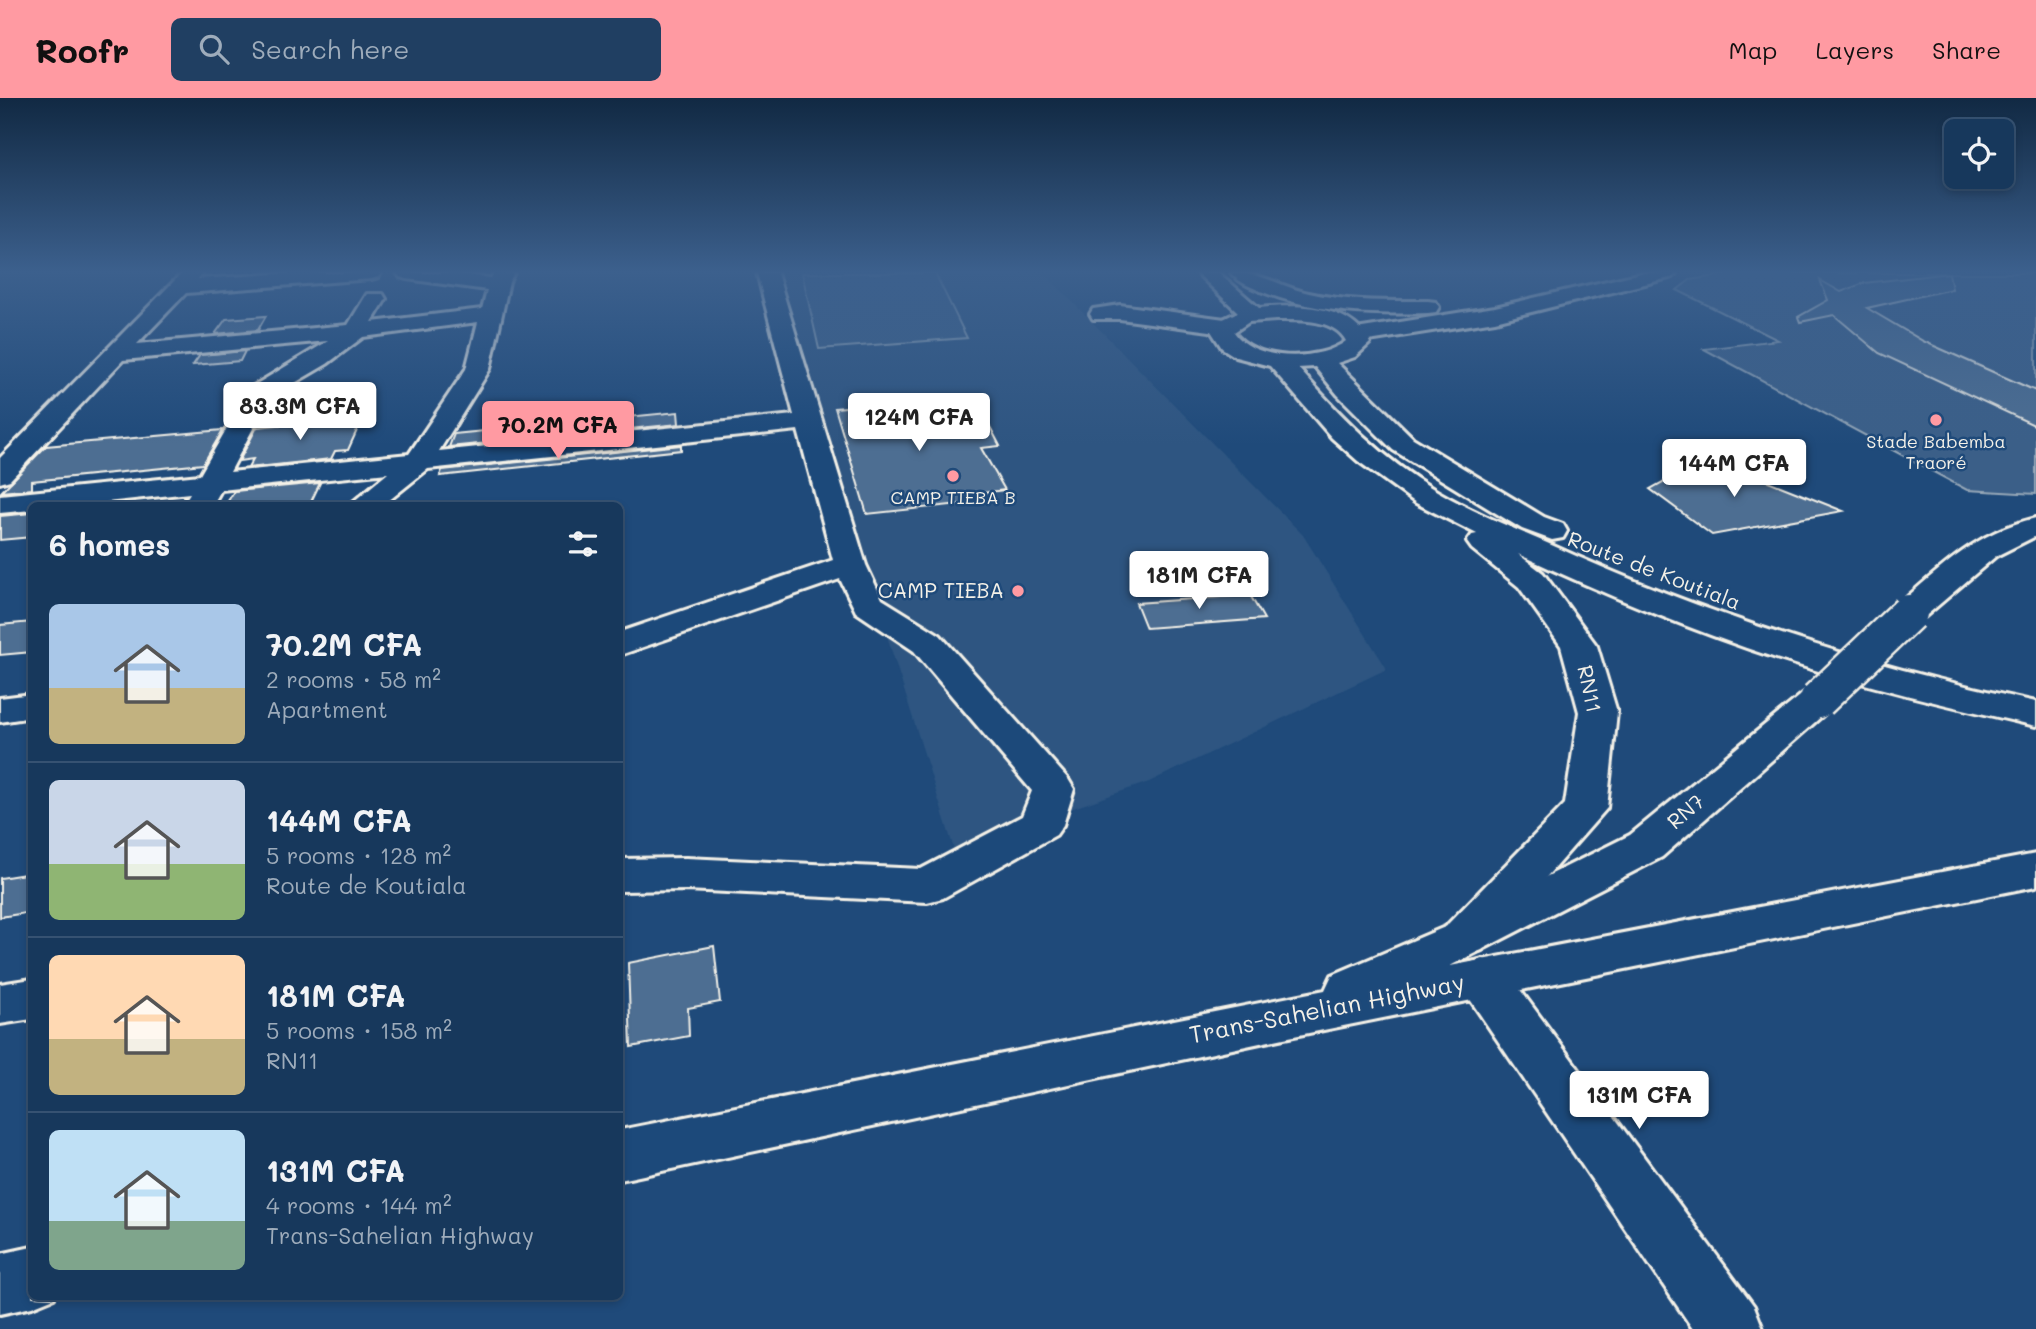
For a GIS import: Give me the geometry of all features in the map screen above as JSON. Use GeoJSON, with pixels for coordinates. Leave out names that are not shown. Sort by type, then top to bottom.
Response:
{"type":"FeatureCollection","features":[{"type":"Feature","properties":{"kind":"main road"},"geometry":{"type":"LineString","coordinates":[[0,474],[139,330]]}},
{"type":"Feature","properties":{"kind":"main road"},"geometry":{"type":"LineString","coordinates":[[118,353],[367,330]]}},
{"type":"Feature","properties":{"kind":"main road"},"geometry":{"type":"LineString","coordinates":[[368,502],[419,461],[478,369],[487,330]]}},
{"type":"Feature","properties":{"kind":"main road"},"geometry":{"type":"LineString","coordinates":[[623,875],[685,874],[927,886],[1041,825],[1053,789],[928,643],[868,605],[850,565],[784,330]]}},
{"type":"Feature","properties":{"kind":"main road"},"geometry":{"type":"LineString","coordinates":[[1222,330],[1224,339],[1234,347],[1278,361],[1321,360],[1352,350],[1358,343],[1356,335]]}},
{"type":"Feature","properties":{"kind":"main road"},"geometry":{"type":"LineString","coordinates":[[1349,330],[1356,335],[1386,330]]}},
{"type":"Feature","properties":{"kind":"main road"},"geometry":{"type":"LineString","coordinates":[[204,494],[259,393],[319,359],[355,332]]}},
{"type":"Feature","properties":{"kind":"main road","name":"Route de Koutiala"},"geometry":{"type":"LineString","coordinates":[[1321,360],[1347,390],[1403,444],[1533,523],[1663,578],[1820,634],[1975,675],[2036,687]]}},
{"type":"Feature","properties":{"kind":"main road","name":"RN11"},"geometry":{"type":"LineString","coordinates":[[1278,361],[1342,432],[1531,580],[1579,646],[1598,712],[1586,808],[1472,959]]}},
{"type":"Feature","properties":{"kind":"main road"},"geometry":{"type":"LineString","coordinates":[[41,502],[204,494],[419,461],[811,421]]}},
{"type":"Feature","properties":{"kind":"main road","name":"RN11"},"geometry":{"type":"LineString","coordinates":[[1426,496],[1600,580],[1791,651],[1954,696],[2036,714]]}},
{"type":"Feature","properties":{"kind":"main road"},"geometry":{"type":"LineString","coordinates":[[0,504],[28,503]]}},
{"type":"Feature","properties":{"kind":"main road","name":"RN7"},"geometry":{"type":"LineString","coordinates":[[1284,1018],[1472,959],[1646,846],[1818,700],[1909,613],[1984,549],[2026,528],[2036,527]]}},
{"type":"Feature","properties":{"kind":"main road"},"geometry":{"type":"LineString","coordinates":[[623,643],[850,565]]}},
{"type":"Feature","properties":{"kind":"main road"},"geometry":{"type":"LineString","coordinates":[[0,710],[28,706]]}},
{"type":"Feature","properties":{"kind":"main road","name":"Trans-Sahelian Highway"},"geometry":{"type":"LineString","coordinates":[[1472,959],[2036,870]]}},
{"type":"Feature","properties":{"kind":"main road"},"geometry":{"type":"LineString","coordinates":[[1472,959],[1731,1329]]}},
{"type":"Feature","properties":{"kind":"main road"},"geometry":{"type":"LineString","coordinates":[[0,1004],[28,1000]]}},
{"type":"Feature","properties":{"kind":"main road","name":"Trans-Sahelian Highway"},"geometry":{"type":"LineString","coordinates":[[623,1154],[1284,1018]]}},
{"type":"Feature","properties":{"kind":"main road"},"geometry":{"type":"LineString","coordinates":[[0,1284],[28,1279]]}},
{"type":"Feature","properties":{"kind":"shaded area"},"geometry":{"type":"Polygon","coordinates":[[[791,330],[1101,330],[1303,535],[1387,669],[1149,782],[954,849],[791,330]]]}},
{"type":"Feature","properties":{"kind":"shaded area"},"geometry":{"type":"Polygon","coordinates":[[[815,330],[963,330],[967,338],[819,349],[815,330]]]}},
{"type":"Feature","properties":{"kind":"shaded area","name":"Stade Babemba Traoré"},"geometry":{"type":"Polygon","coordinates":[[[1759,330],[2036,330],[2036,494],[1967,490],[1704,349],[1778,340],[1759,330]]]}},
{"type":"Feature","properties":{"kind":"building"},"geometry":{"type":"Polygon","coordinates":[[[218,330],[253,330],[215,334],[218,330]]]}},
{"type":"Feature","properties":{"kind":"building"},"geometry":{"type":"Polygon","coordinates":[[[1852,330],[1905,330],[2036,391],[2036,426],[1879,353],[1852,330]]]}},
{"type":"Feature","properties":{"kind":"building"},"geometry":{"type":"Polygon","coordinates":[[[245,351],[240,361],[193,365],[200,355],[245,351]]]}},
{"type":"Feature","properties":{"kind":"building"},"geometry":{"type":"Polygon","coordinates":[[[974,396],[1000,446],[981,448],[1005,490],[966,495],[970,503],[867,514],[835,408],[974,396]]]}},
{"type":"Feature","properties":{"kind":"building"},"geometry":{"type":"Polygon","coordinates":[[[678,412],[679,424],[449,447],[454,434],[678,412]]]}},
{"type":"Feature","properties":{"kind":"building"},"geometry":{"type":"Polygon","coordinates":[[[363,417],[348,450],[335,451],[331,459],[248,468],[253,459],[239,461],[257,427],[363,417]]]}},
{"type":"Feature","properties":{"kind":"building"},"geometry":{"type":"Polygon","coordinates":[[[223,430],[203,464],[32,481],[32,489],[1,492],[46,446],[223,430]]]}},
{"type":"Feature","properties":{"kind":"building"},"geometry":{"type":"Polygon","coordinates":[[[681,445],[681,450],[440,476],[442,470],[681,445]]]}},
{"type":"Feature","properties":{"kind":"building"},"geometry":{"type":"Polygon","coordinates":[[[1708,457],[1843,511],[1712,535],[1650,489],[1708,457]]]}},
{"type":"Feature","properties":{"kind":"building"},"geometry":{"type":"Polygon","coordinates":[[[320,483],[311,502],[227,502],[234,491],[320,483]]]}},
{"type":"Feature","properties":{"kind":"building"},"geometry":{"type":"Polygon","coordinates":[[[28,513],[28,537],[0,540],[0,516],[28,513]]]}},
{"type":"Feature","properties":{"kind":"building"},"geometry":{"type":"Polygon","coordinates":[[[1250,595],[1264,619],[1146,628],[1136,603],[1250,595]]]}},
{"type":"Feature","properties":{"kind":"building"},"geometry":{"type":"Polygon","coordinates":[[[28,622],[28,652],[0,655],[0,625],[28,622]]]}},
{"type":"Feature","properties":{"kind":"building"},"geometry":{"type":"Polygon","coordinates":[[[28,874],[28,913],[0,917],[0,878],[28,874]]]}},
{"type":"Feature","properties":{"kind":"building"},"geometry":{"type":"Polygon","coordinates":[[[714,946],[720,1002],[688,1008],[689,1036],[631,1047],[628,963],[714,946]]]}},
{"type":"Feature","properties":{"kind":"place","name":"Stade Babemba Traoré"},"geometry":{"type":"Point","coordinates":[1936,420]}},
{"type":"Feature","properties":{"kind":"place","name":"CAMP TIEBA B"},"geometry":{"type":"Point","coordinates":[953,476]}},
{"type":"Feature","properties":{"kind":"place","name":"CAMP TIEBA"},"geometry":{"type":"Point","coordinates":[1018,591]}}]}
